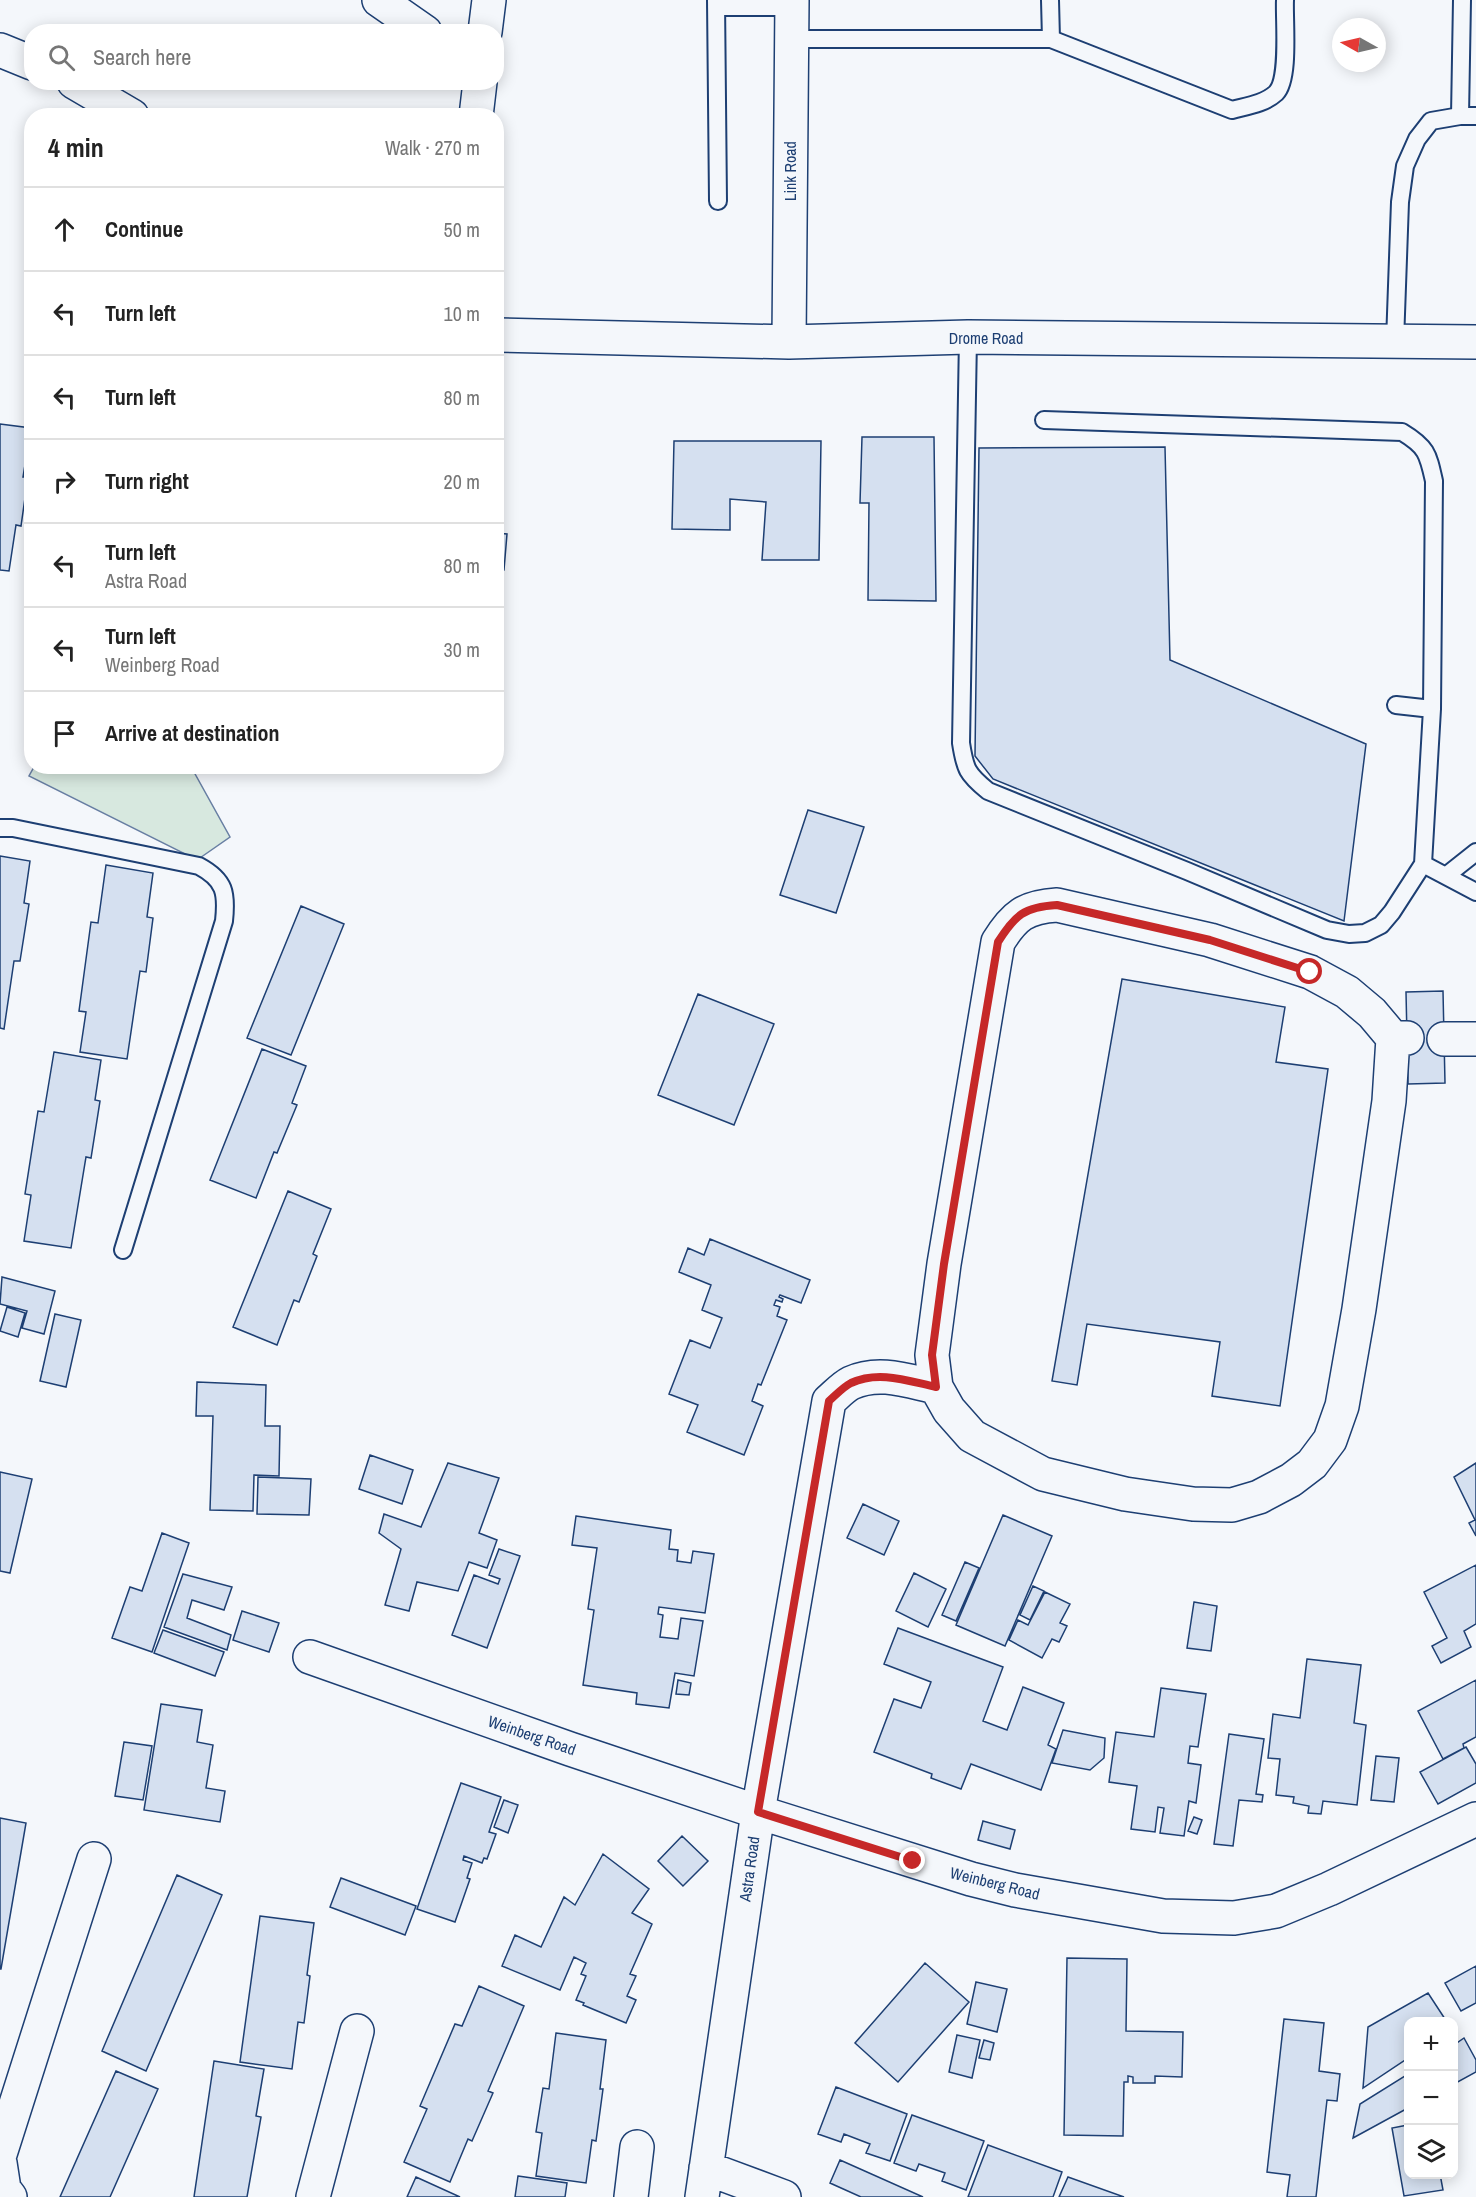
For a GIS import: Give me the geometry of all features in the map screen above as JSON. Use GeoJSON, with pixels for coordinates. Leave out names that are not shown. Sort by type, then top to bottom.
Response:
{"type":"FeatureCollection","features":[{"type":"Feature","properties":{"kind":"street"},"geometry":{"type":"LineString","coordinates":[[379,0],[414,24]]}},
{"type":"Feature","properties":{"kind":"street"},"geometry":{"type":"LineString","coordinates":[[486,24],[489,0]]}},
{"type":"Feature","properties":{"kind":"street","name":"Link Road"},"geometry":{"type":"LineString","coordinates":[[789,342],[791,15]]}},
{"type":"Feature","properties":{"kind":"street"},"geometry":{"type":"LineString","coordinates":[[0,50],[24,60]]}},
{"type":"Feature","properties":{"kind":"street"},"geometry":{"type":"LineString","coordinates":[[88,90],[118,108]]}},
{"type":"Feature","properties":{"kind":"street"},"geometry":{"type":"LineString","coordinates":[[477,108],[479,90]]}},
{"type":"Feature","properties":{"kind":"street","name":"Drome Road"},"geometry":{"type":"LineString","coordinates":[[504,336],[789,342],[968,337],[1476,342]]}},
{"type":"Feature","properties":{"kind":"street"},"geometry":{"type":"LineString","coordinates":[[1057,905],[1210,940],[1310,972],[1347,992],[1400,1038],[1342,1406],[1330,1440],[1312,1464],[1291,1480],[1259,1497],[1232,1505],[1193,1504],[1125,1494],[1043,1474],[972,1436],[949,1410],[936,1387],[932,1355],[946,1252],[998,942],[1010,922],[1037,906],[1057,905]]}},
{"type":"Feature","properties":{"kind":"street"},"geometry":{"type":"LineString","coordinates":[[1444,1039],[1476,1039]]}},
{"type":"Feature","properties":{"kind":"street","name":"Astra Road"},"geometry":{"type":"LineString","coordinates":[[704,2183],[758,1812],[829,1401],[850,1384],[869,1377],[893,1377],[936,1387]]}},
{"type":"Feature","properties":{"kind":"street","name":"Weinberg Road"},"geometry":{"type":"LineString","coordinates":[[310,1657],[570,1749],[758,1812],[971,1879],[1015,1890],[1163,1916],[1234,1918],[1276,1911],[1329,1889],[1476,1819]]}},
{"type":"Feature","properties":{"kind":"street"},"geometry":{"type":"LineString","coordinates":[[0,2154],[94,1859]]}},
{"type":"Feature","properties":{"kind":"street"},"geometry":{"type":"LineString","coordinates":[[312,2197],[357,2031]]}},
{"type":"Feature","properties":{"kind":"street"},"geometry":{"type":"LineString","coordinates":[[630,2197],[637,2147]]}},
{"type":"Feature","properties":{"kind":"street"},"geometry":{"type":"LineString","coordinates":[[0,2163],[4,2189],[10,2197]]}},
{"type":"Feature","properties":{"kind":"street"},"geometry":{"type":"LineString","coordinates":[[704,2183],[784,2197]]}},
{"type":"Feature","properties":{"kind":"lane"},"geometry":{"type":"LineString","coordinates":[[1050,0],[1051,39]]}},
{"type":"Feature","properties":{"kind":"lane"},"geometry":{"type":"LineString","coordinates":[[718,201],[716,4],[791,15],[1051,39],[1232,110],[1258,104],[1277,92],[1284,77],[1285,0]]}},
{"type":"Feature","properties":{"kind":"lane"},"geometry":{"type":"LineString","coordinates":[[1395,342],[1400,202],[1405,166],[1417,140],[1431,121],[1468,116],[1462,0]]}},
{"type":"Feature","properties":{"kind":"lane"},"geometry":{"type":"LineString","coordinates":[[968,337],[962,743],[964,762],[971,777],[988,791],[1327,930],[1349,934],[1365,933],[1381,925],[1423,864],[1432,709],[1434,481],[1429,458],[1419,442],[1402,432],[1044,420]]}},
{"type":"Feature","properties":{"kind":"lane"},"geometry":{"type":"LineString","coordinates":[[1396,705],[1432,709]]}},
{"type":"Feature","properties":{"kind":"lane"},"geometry":{"type":"LineString","coordinates":[[0,828],[13,828],[199,866],[211,873],[223,885],[226,903],[224,921],[123,1250]]}},
{"type":"Feature","properties":{"kind":"lane"},"geometry":{"type":"LineString","coordinates":[[1447,875],[1476,852]]}},
{"type":"Feature","properties":{"kind":"lane"},"geometry":{"type":"LineString","coordinates":[[1423,864],[1476,892]]}},
{"type":"Feature","properties":{"kind":"shaded area"},"geometry":{"type":"Polygon","coordinates":[[[30,774],[195,774],[230,837],[197,860],[29,776],[30,774]]]}},
{"type":"Feature","properties":{"kind":"building"},"geometry":{"type":"Polygon","coordinates":[[[0,424],[24,427],[24,505],[21,526],[16,525],[9,571],[0,570],[0,424]]]}},
{"type":"Feature","properties":{"kind":"building"},"geometry":{"type":"Polygon","coordinates":[[[862,437],[934,437],[936,601],[868,600],[869,503],[860,503],[862,437]]]}},
{"type":"Feature","properties":{"kind":"building"},"geometry":{"type":"Polygon","coordinates":[[[674,441],[821,441],[819,560],[762,560],[766,502],[730,499],[730,530],[672,529],[674,441]]]}},
{"type":"Feature","properties":{"kind":"building"},"geometry":{"type":"Polygon","coordinates":[[[1165,447],[1170,660],[1366,744],[1344,921],[993,779],[975,756],[979,448],[1165,447]]]}},
{"type":"Feature","properties":{"kind":"building"},"geometry":{"type":"Polygon","coordinates":[[[504,534],[507,534],[504,570],[504,534]]]}},
{"type":"Feature","properties":{"kind":"building"},"geometry":{"type":"Polygon","coordinates":[[[808,810],[864,827],[836,913],[780,895],[808,810]]]}},
{"type":"Feature","properties":{"kind":"building"},"geometry":{"type":"Polygon","coordinates":[[[0,856],[30,861],[24,903],[29,904],[20,961],[14,961],[4,1029],[0,1028],[0,856]]]}},
{"type":"Feature","properties":{"kind":"building"},"geometry":{"type":"Polygon","coordinates":[[[106,865],[153,873],[147,917],[153,918],[146,972],[140,971],[127,1059],[80,1052],[86,1012],[79,1011],[91,922],[98,923],[106,865]]]}},
{"type":"Feature","properties":{"kind":"building"},"geometry":{"type":"Polygon","coordinates":[[[301,906],[344,924],[291,1055],[247,1038],[301,906]]]}},
{"type":"Feature","properties":{"kind":"building"},"geometry":{"type":"Polygon","coordinates":[[[1122,979],[1285,1007],[1276,1062],[1328,1069],[1280,1406],[1212,1396],[1220,1342],[1087,1324],[1077,1385],[1052,1381],[1122,979]]]}},
{"type":"Feature","properties":{"kind":"building"},"geometry":{"type":"Polygon","coordinates":[[[1443,991],[1445,1083],[1408,1084],[1406,992],[1443,991]]]}},
{"type":"Feature","properties":{"kind":"building"},"geometry":{"type":"Polygon","coordinates":[[[698,994],[774,1024],[734,1125],[658,1095],[698,994]]]}},
{"type":"Feature","properties":{"kind":"building"},"geometry":{"type":"Polygon","coordinates":[[[262,1049],[306,1066],[292,1103],[297,1105],[277,1153],[274,1152],[256,1198],[210,1180],[262,1049]]]}},
{"type":"Feature","properties":{"kind":"building"},"geometry":{"type":"Polygon","coordinates":[[[54,1052],[101,1060],[95,1100],[100,1101],[91,1158],[86,1157],[71,1248],[24,1241],[31,1195],[25,1194],[38,1111],[44,1112],[54,1052]]]}},
{"type":"Feature","properties":{"kind":"building"},"geometry":{"type":"Polygon","coordinates":[[[288,1191],[331,1209],[313,1254],[317,1256],[299,1302],[294,1300],[277,1345],[233,1327],[288,1191]]]}},
{"type":"Feature","properties":{"kind":"building"},"geometry":{"type":"Polygon","coordinates":[[[710,1239],[810,1280],[801,1303],[780,1295],[782,1302],[776,1300],[774,1305],[780,1307],[777,1316],[787,1320],[761,1385],[758,1384],[752,1401],[763,1406],[744,1455],[687,1432],[698,1405],[669,1394],[690,1340],[710,1348],[722,1318],[702,1310],[711,1285],[679,1272],[688,1248],[704,1255],[710,1239]]]}},
{"type":"Feature","properties":{"kind":"building"},"geometry":{"type":"Polygon","coordinates":[[[2,1277],[55,1291],[44,1334],[22,1328],[27,1311],[0,1304],[2,1277]]]}},
{"type":"Feature","properties":{"kind":"building"},"geometry":{"type":"Polygon","coordinates":[[[7,1307],[25,1313],[18,1337],[0,1331],[7,1307]]]}},
{"type":"Feature","properties":{"kind":"building"},"geometry":{"type":"Polygon","coordinates":[[[55,1314],[81,1320],[66,1387],[40,1381],[55,1314]]]}},
{"type":"Feature","properties":{"kind":"building"},"geometry":{"type":"Polygon","coordinates":[[[197,1382],[266,1385],[265,1426],[280,1426],[279,1476],[254,1475],[253,1511],[210,1510],[213,1416],[196,1416],[197,1382]]]}},
{"type":"Feature","properties":{"kind":"building"},"geometry":{"type":"Polygon","coordinates":[[[370,1455],[413,1470],[402,1504],[359,1489],[370,1455]]]}},
{"type":"Feature","properties":{"kind":"building"},"geometry":{"type":"Polygon","coordinates":[[[448,1463],[499,1478],[479,1533],[497,1540],[487,1568],[469,1562],[458,1591],[417,1582],[409,1611],[385,1605],[401,1549],[379,1533],[384,1514],[421,1527],[448,1463]]]}},
{"type":"Feature","properties":{"kind":"building"},"geometry":{"type":"Polygon","coordinates":[[[1476,1463],[1476,1536],[1469,1523],[1475,1520],[1454,1477],[1476,1463]]]}},
{"type":"Feature","properties":{"kind":"building"},"geometry":{"type":"Polygon","coordinates":[[[0,1472],[32,1479],[10,1573],[0,1571],[0,1472]]]}},
{"type":"Feature","properties":{"kind":"building"},"geometry":{"type":"Polygon","coordinates":[[[258,1477],[311,1479],[309,1515],[257,1514],[258,1477]]]}},
{"type":"Feature","properties":{"kind":"building"},"geometry":{"type":"Polygon","coordinates":[[[863,1504],[899,1521],[884,1555],[847,1538],[863,1504]]]}},
{"type":"Feature","properties":{"kind":"building"},"geometry":{"type":"Polygon","coordinates":[[[1003,1515],[1052,1536],[1005,1646],[956,1625],[1003,1515]]]}},
{"type":"Feature","properties":{"kind":"building"},"geometry":{"type":"Polygon","coordinates":[[[576,1516],[671,1530],[669,1549],[678,1550],[677,1561],[691,1563],[693,1551],[714,1554],[705,1613],[659,1607],[658,1614],[663,1615],[660,1637],[678,1639],[681,1618],[703,1621],[694,1676],[675,1673],[669,1708],[636,1704],[637,1693],[583,1685],[594,1610],[588,1609],[597,1548],[572,1545],[576,1516]]]}},
{"type":"Feature","properties":{"kind":"building"},"geometry":{"type":"Polygon","coordinates":[[[162,1533],[189,1543],[152,1652],[112,1638],[130,1587],[142,1591],[162,1533]]]}},
{"type":"Feature","properties":{"kind":"building"},"geometry":{"type":"Polygon","coordinates":[[[499,1549],[520,1556],[487,1648],[452,1635],[474,1575],[498,1584],[500,1579],[489,1575],[499,1549]]]}},
{"type":"Feature","properties":{"kind":"building"},"geometry":{"type":"Polygon","coordinates":[[[965,1562],[979,1568],[956,1621],[942,1615],[965,1562]]]}},
{"type":"Feature","properties":{"kind":"building"},"geometry":{"type":"Polygon","coordinates":[[[1476,1565],[1476,1624],[1464,1631],[1471,1647],[1441,1663],[1432,1646],[1447,1638],[1424,1592],[1476,1565]]]}},
{"type":"Feature","properties":{"kind":"building"},"geometry":{"type":"Polygon","coordinates":[[[914,1573],[946,1589],[928,1627],[896,1611],[914,1573]]]}},
{"type":"Feature","properties":{"kind":"building"},"geometry":{"type":"Polygon","coordinates":[[[183,1574],[232,1587],[224,1610],[192,1600],[187,1618],[231,1635],[227,1650],[164,1627],[183,1574]]]}},
{"type":"Feature","properties":{"kind":"building"},"geometry":{"type":"Polygon","coordinates":[[[1033,1586],[1044,1591],[1030,1620],[1020,1615],[1033,1586]]]}},
{"type":"Feature","properties":{"kind":"building"},"geometry":{"type":"Polygon","coordinates":[[[1045,1592],[1070,1604],[1060,1623],[1067,1626],[1059,1642],[1052,1639],[1042,1658],[1009,1640],[1018,1620],[1028,1625],[1045,1592]]]}},
{"type":"Feature","properties":{"kind":"building"},"geometry":{"type":"Polygon","coordinates":[[[1194,1602],[1217,1606],[1211,1651],[1187,1648],[1194,1602]]]}},
{"type":"Feature","properties":{"kind":"building"},"geometry":{"type":"Polygon","coordinates":[[[242,1611],[279,1623],[269,1652],[233,1640],[242,1611]]]}},
{"type":"Feature","properties":{"kind":"building"},"geometry":{"type":"Polygon","coordinates":[[[898,1628],[1003,1667],[983,1721],[1007,1730],[1023,1687],[1064,1703],[1048,1745],[1056,1749],[1041,1790],[971,1764],[961,1789],[931,1778],[932,1774],[874,1752],[894,1699],[921,1708],[931,1682],[884,1664],[898,1628]]]}},
{"type":"Feature","properties":{"kind":"building"},"geometry":{"type":"Polygon","coordinates":[[[163,1630],[224,1652],[215,1676],[154,1653],[163,1630]]]}},
{"type":"Feature","properties":{"kind":"building"},"geometry":{"type":"Polygon","coordinates":[[[1307,1659],[1361,1665],[1354,1723],[1366,1725],[1357,1805],[1323,1801],[1321,1814],[1308,1813],[1309,1806],[1293,1803],[1294,1797],[1276,1795],[1280,1759],[1268,1758],[1273,1714],[1300,1718],[1307,1659]]]}},
{"type":"Feature","properties":{"kind":"building"},"geometry":{"type":"Polygon","coordinates":[[[678,1680],[691,1683],[689,1695],[676,1694],[678,1680]]]}},
{"type":"Feature","properties":{"kind":"building"},"geometry":{"type":"Polygon","coordinates":[[[1476,1680],[1476,1737],[1463,1744],[1464,1748],[1443,1759],[1418,1711],[1476,1680]]]}},
{"type":"Feature","properties":{"kind":"building"},"geometry":{"type":"Polygon","coordinates":[[[1161,1688],[1206,1694],[1198,1747],[1190,1746],[1188,1763],[1201,1765],[1196,1803],[1189,1801],[1184,1836],[1160,1833],[1164,1808],[1158,1807],[1155,1832],[1131,1829],[1137,1786],[1109,1782],[1116,1732],[1154,1737],[1161,1688]]]}},
{"type":"Feature","properties":{"kind":"building"},"geometry":{"type":"Polygon","coordinates":[[[161,1704],[202,1710],[197,1742],[213,1745],[206,1788],[225,1791],[220,1822],[144,1810],[161,1704]]]}},
{"type":"Feature","properties":{"kind":"building"},"geometry":{"type":"Polygon","coordinates":[[[1063,1730],[1105,1738],[1104,1758],[1090,1770],[1052,1763],[1063,1730]]]}},
{"type":"Feature","properties":{"kind":"building"},"geometry":{"type":"Polygon","coordinates":[[[1229,1734],[1264,1739],[1256,1794],[1263,1795],[1262,1802],[1239,1800],[1233,1846],[1214,1844],[1229,1734]]]}},
{"type":"Feature","properties":{"kind":"building"},"geometry":{"type":"Polygon","coordinates":[[[124,1742],[152,1746],[143,1800],[115,1796],[124,1742]]]}},
{"type":"Feature","properties":{"kind":"building"},"geometry":{"type":"Polygon","coordinates":[[[1466,1747],[1476,1764],[1476,1783],[1438,1804],[1420,1772],[1466,1747]]]}},
{"type":"Feature","properties":{"kind":"building"},"geometry":{"type":"Polygon","coordinates":[[[1376,1756],[1399,1758],[1394,1802],[1371,1800],[1376,1756]]]}},
{"type":"Feature","properties":{"kind":"building"},"geometry":{"type":"Polygon","coordinates":[[[461,1783],[501,1797],[489,1832],[496,1834],[487,1859],[484,1858],[482,1863],[464,1856],[463,1860],[472,1863],[467,1878],[470,1879],[455,1922],[417,1909],[461,1783]]]}},
{"type":"Feature","properties":{"kind":"building"},"geometry":{"type":"Polygon","coordinates":[[[504,1800],[518,1805],[508,1833],[494,1827],[504,1800]]]}},
{"type":"Feature","properties":{"kind":"building"},"geometry":{"type":"Polygon","coordinates":[[[1194,1817],[1202,1820],[1197,1834],[1188,1831],[1194,1817]]]}},
{"type":"Feature","properties":{"kind":"building"},"geometry":{"type":"Polygon","coordinates":[[[0,1818],[26,1823],[1,1969],[0,1969],[0,1818]]]}},
{"type":"Feature","properties":{"kind":"building"},"geometry":{"type":"Polygon","coordinates":[[[983,1821],[1015,1830],[1010,1849],[978,1840],[983,1821]]]}},
{"type":"Feature","properties":{"kind":"building"},"geometry":{"type":"Polygon","coordinates":[[[682,1836],[708,1861],[683,1886],[658,1861],[682,1836]]]}},
{"type":"Feature","properties":{"kind":"building"},"geometry":{"type":"Polygon","coordinates":[[[603,1854],[649,1889],[632,1913],[652,1924],[630,1974],[636,1976],[627,1996],[636,2000],[626,2023],[576,2000],[586,1976],[581,1974],[586,1963],[574,1957],[560,1990],[502,1966],[515,1935],[541,1947],[564,1897],[575,1905],[603,1854]]]}},
{"type":"Feature","properties":{"kind":"building"},"geometry":{"type":"Polygon","coordinates":[[[177,1875],[222,1895],[146,2071],[102,2051],[177,1875]]]}},
{"type":"Feature","properties":{"kind":"building"},"geometry":{"type":"Polygon","coordinates":[[[341,1878],[416,1906],[405,1935],[330,1907],[341,1878]]]}},
{"type":"Feature","properties":{"kind":"building"},"geometry":{"type":"Polygon","coordinates":[[[260,1916],[314,1923],[304,2023],[298,2022],[292,2069],[240,2062],[260,1916]]]}},
{"type":"Feature","properties":{"kind":"building"},"geometry":{"type":"Polygon","coordinates":[[[1067,1958],[1127,1959],[1126,2031],[1183,2032],[1182,2077],[1155,2076],[1155,2083],[1133,2083],[1133,2077],[1128,2076],[1128,2082],[1124,2082],[1123,2136],[1064,2135],[1067,1958]]]}},
{"type":"Feature","properties":{"kind":"building"},"geometry":{"type":"Polygon","coordinates":[[[925,1963],[969,2002],[898,2082],[855,2043],[925,1963]]]}},
{"type":"Feature","properties":{"kind":"building"},"geometry":{"type":"Polygon","coordinates":[[[1476,1966],[1476,2003],[1461,2011],[1445,1983],[1476,1966]]]}},
{"type":"Feature","properties":{"kind":"building"},"geometry":{"type":"Polygon","coordinates":[[[976,1982],[1007,1989],[997,2032],[967,2024],[976,1982]]]}},
{"type":"Feature","properties":{"kind":"building"},"geometry":{"type":"Polygon","coordinates":[[[479,1986],[524,2006],[488,2091],[493,2093],[472,2141],[468,2139],[450,2182],[404,2162],[427,2109],[420,2106],[455,2024],[462,2026],[479,1986]]]}},
{"type":"Feature","properties":{"kind":"building"},"geometry":{"type":"Polygon","coordinates":[[[1428,1993],[1444,2017],[1404,2017],[1404,2061],[1363,2088],[1368,2027],[1428,1993]]]}},
{"type":"Feature","properties":{"kind":"building"},"geometry":{"type":"Polygon","coordinates":[[[1284,2019],[1324,2023],[1319,2071],[1340,2074],[1337,2101],[1327,2100],[1316,2197],[1287,2197],[1290,2175],[1267,2172],[1284,2019]]]}},
{"type":"Feature","properties":{"kind":"building"},"geometry":{"type":"Polygon","coordinates":[[[556,2033],[606,2040],[600,2089],[603,2089],[596,2141],[592,2140],[586,2183],[536,2176],[542,2133],[536,2132],[543,2088],[549,2089],[556,2033]]]}},
{"type":"Feature","properties":{"kind":"building"},"geometry":{"type":"Polygon","coordinates":[[[957,2035],[980,2040],[972,2078],[949,2072],[957,2035]]]}},
{"type":"Feature","properties":{"kind":"building"},"geometry":{"type":"Polygon","coordinates":[[[1464,2038],[1476,2060],[1476,2072],[1458,2082],[1458,2071],[1458,2042],[1464,2038]]]}},
{"type":"Feature","properties":{"kind":"building"},"geometry":{"type":"Polygon","coordinates":[[[984,2040],[994,2043],[990,2060],[979,2058],[984,2040]]]}},
{"type":"Feature","properties":{"kind":"building"},"geometry":{"type":"Polygon","coordinates":[[[214,2061],[264,2069],[256,2116],[261,2117],[247,2197],[194,2197],[214,2061]]]}},
{"type":"Feature","properties":{"kind":"building"},"geometry":{"type":"Polygon","coordinates":[[[116,2071],[158,2089],[110,2197],[60,2197],[116,2071]]]}},
{"type":"Feature","properties":{"kind":"building"},"geometry":{"type":"Polygon","coordinates":[[[1404,2076],[1404,2110],[1353,2138],[1360,2104],[1404,2076]]]}},
{"type":"Feature","properties":{"kind":"building"},"geometry":{"type":"Polygon","coordinates":[[[836,2087],[907,2114],[890,2161],[866,2153],[870,2144],[844,2134],[841,2142],[818,2134],[836,2087]]]}},
{"type":"Feature","properties":{"kind":"building"},"geometry":{"type":"Polygon","coordinates":[[[912,2115],[984,2141],[966,2190],[942,2181],[945,2173],[919,2164],[916,2171],[894,2163],[912,2115]]]}},
{"type":"Feature","properties":{"kind":"building"},"geometry":{"type":"Polygon","coordinates":[[[1404,2126],[1404,2179],[1441,2179],[1443,2190],[1404,2196],[1392,2128],[1404,2126]]]}},
{"type":"Feature","properties":{"kind":"building"},"geometry":{"type":"Polygon","coordinates":[[[988,2145],[1062,2172],[1053,2197],[968,2197],[988,2145]]]}},
{"type":"Feature","properties":{"kind":"building"},"geometry":{"type":"Polygon","coordinates":[[[840,2160],[923,2197],[861,2197],[830,2183],[840,2160]]]}},
{"type":"Feature","properties":{"kind":"building"},"geometry":{"type":"Polygon","coordinates":[[[518,2176],[567,2183],[565,2197],[515,2197],[518,2176]]]}},
{"type":"Feature","properties":{"kind":"building"},"geometry":{"type":"Polygon","coordinates":[[[416,2177],[460,2197],[407,2197],[416,2177]]]}},
{"type":"Feature","properties":{"kind":"building"},"geometry":{"type":"Polygon","coordinates":[[[1068,2177],[1124,2197],[1059,2197],[1068,2177]]]}},
{"type":"Feature","properties":{"kind":"route"},"geometry":{"type":"LineString","coordinates":[[913,1861],[758,1812],[829,1401],[850,1384],[869,1377],[893,1377],[936,1387],[932,1355],[944,1264],[998,942],[1010,922],[1023,913],[1037,906],[1057,905],[1210,940],[1310,972]]}}]}
